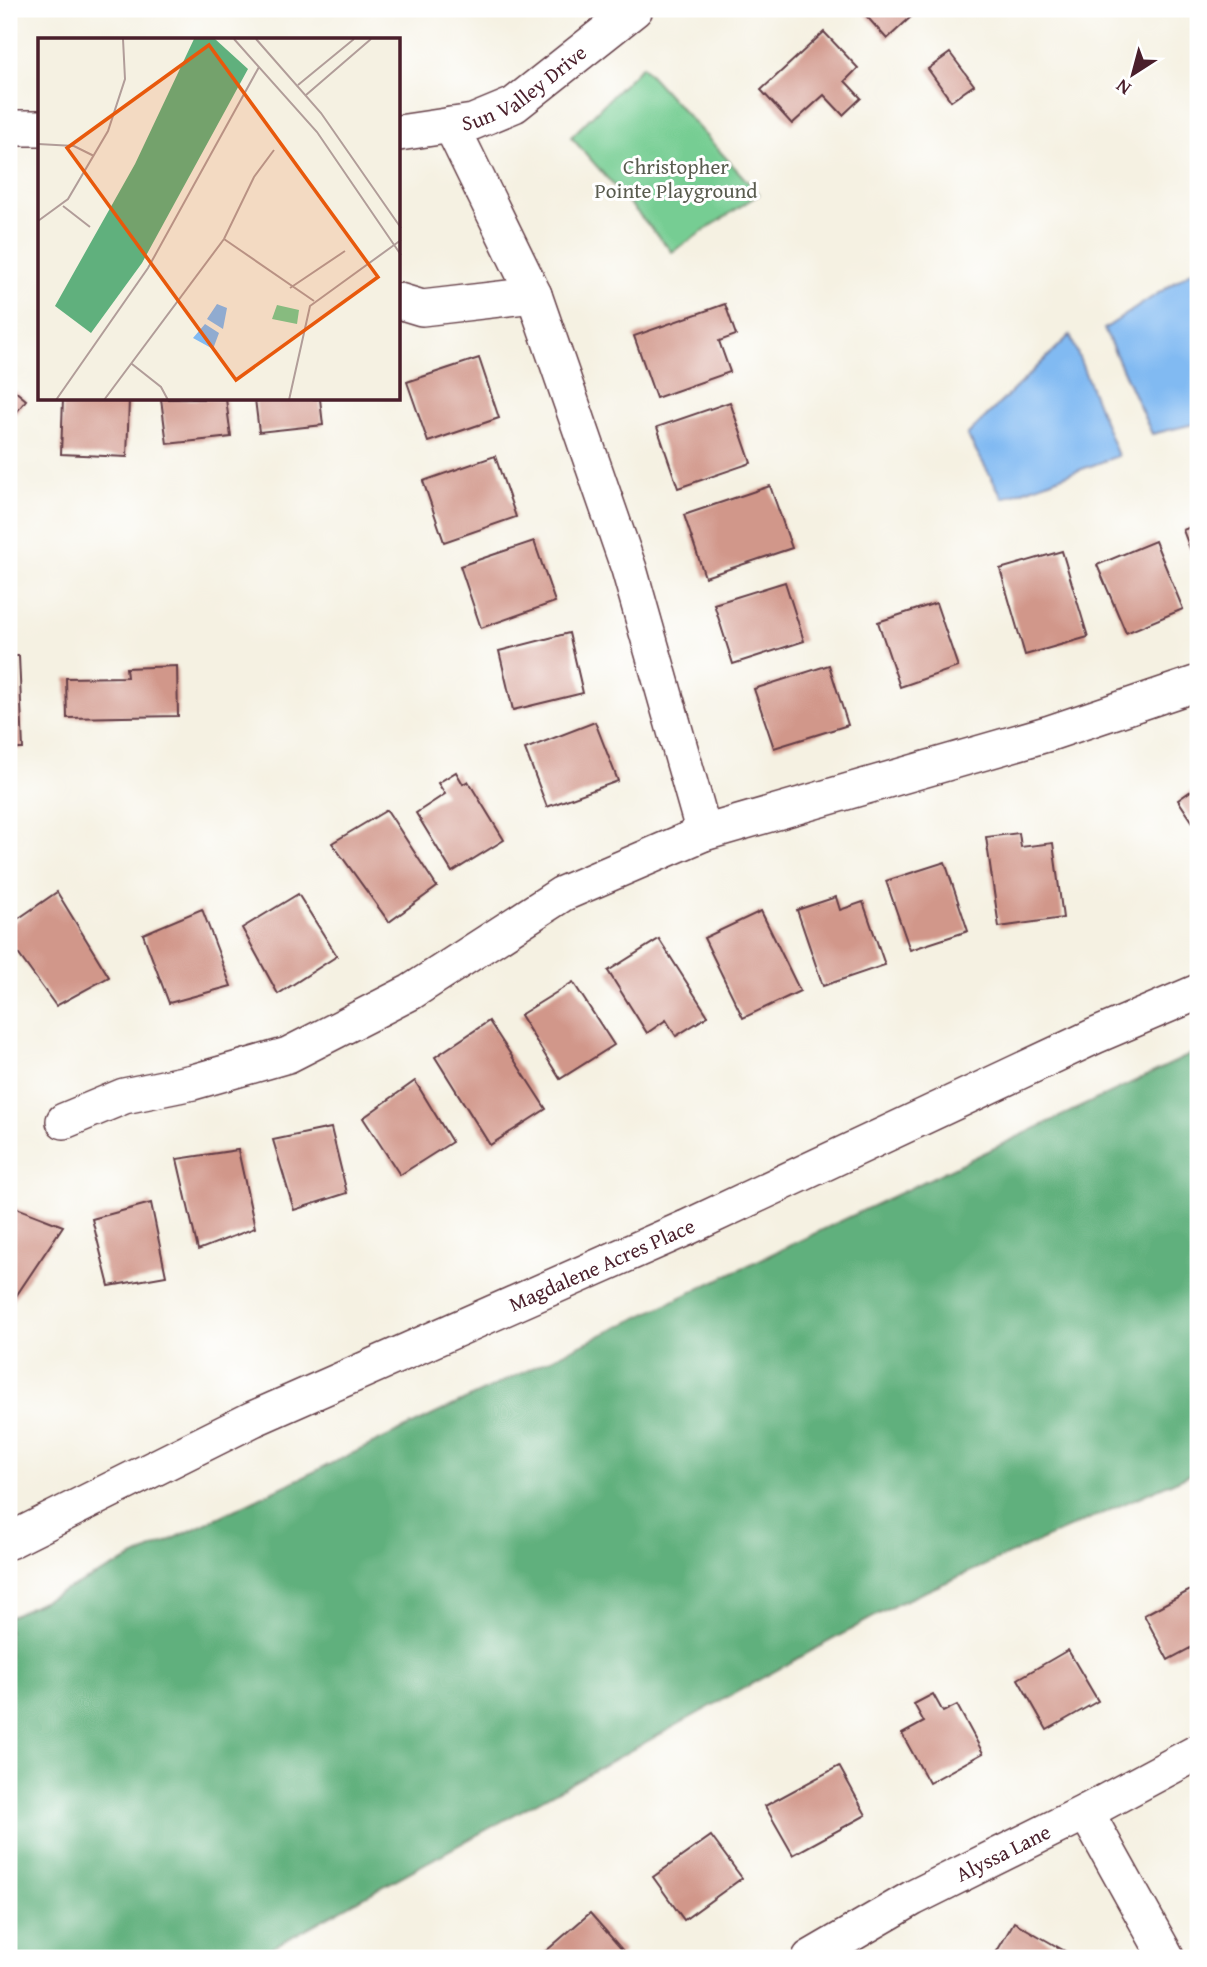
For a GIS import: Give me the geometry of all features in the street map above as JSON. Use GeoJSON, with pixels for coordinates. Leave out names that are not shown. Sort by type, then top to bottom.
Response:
{"type":"FeatureCollection","features":[{"type":"Feature","properties":{"kind":"street","name":"Sun Valley Drive"},"geometry":{"type":"LineString","coordinates":[[401,133],[451,125],[495,114],[514,105],[635,9]]}},
{"type":"Feature","properties":{"kind":"street"},"geometry":{"type":"LineString","coordinates":[[451,125],[534,295],[629,569],[704,833]]}},
{"type":"Feature","properties":{"kind":"street"},"geometry":{"type":"LineString","coordinates":[[9,128],[38,128]]}},
{"type":"Feature","properties":{"kind":"street"},"geometry":{"type":"LineString","coordinates":[[401,302],[422,308],[534,295]]}},
{"type":"Feature","properties":{"kind":"street"},"geometry":{"type":"LineString","coordinates":[[64,1121],[124,1096],[194,1082],[288,1055],[411,992],[562,894],[704,833],[1051,733],[1198,683]]}},
{"type":"Feature","properties":{"kind":"street","name":"Magdalene Acres Place"},"geometry":{"type":"LineString","coordinates":[[9,1541],[254,1419],[686,1228],[1095,1036],[1198,992]]}},
{"type":"Feature","properties":{"kind":"street","name":"Alyssa Lane"},"geometry":{"type":"LineString","coordinates":[[810,1958],[913,1898],[1086,1812],[1198,1752]]}},
{"type":"Feature","properties":{"kind":"street"},"geometry":{"type":"LineString","coordinates":[[1086,1812],[1167,1958]]}},
{"type":"Feature","properties":{"kind":"green space","name":"Christopher Pointe Playground"},"geometry":{"type":"Polygon","coordinates":[[[642,66],[759,194],[672,252],[571,137],[642,66]]]}},
{"type":"Feature","properties":{"kind":"green space"},"geometry":{"type":"Polygon","coordinates":[[[1198,1051],[1198,1471],[897,1604],[253,1958],[9,1958],[9,1617],[1198,1051]]]}},
{"type":"Feature","properties":{"kind":"water"},"geometry":{"type":"Polygon","coordinates":[[[1198,267],[1198,423],[1152,434],[1104,329],[1198,267]]]}},
{"type":"Feature","properties":{"kind":"water"},"geometry":{"type":"Polygon","coordinates":[[[1070,335],[1118,456],[1003,498],[967,435],[1070,335]]]}},
{"type":"Feature","properties":{"kind":"building"},"geometry":{"type":"Polygon","coordinates":[[[860,9],[907,9],[913,15],[887,39],[860,9]]]}},
{"type":"Feature","properties":{"kind":"building"},"geometry":{"type":"Polygon","coordinates":[[[824,32],[858,68],[845,81],[861,98],[843,115],[824,95],[792,124],[761,90],[824,32]]]}},
{"type":"Feature","properties":{"kind":"building"},"geometry":{"type":"Polygon","coordinates":[[[950,53],[974,85],[951,101],[928,69],[950,53]]]}},
{"type":"Feature","properties":{"kind":"building"},"geometry":{"type":"Polygon","coordinates":[[[725,304],[736,335],[719,341],[730,372],[656,398],[634,336],[725,304]]]}},
{"type":"Feature","properties":{"kind":"building"},"geometry":{"type":"Polygon","coordinates":[[[479,358],[499,418],[428,442],[407,382],[479,358]]]}},
{"type":"Feature","properties":{"kind":"building"},"geometry":{"type":"Polygon","coordinates":[[[9,386],[26,400],[9,422],[9,386]]]}},
{"type":"Feature","properties":{"kind":"building"},"geometry":{"type":"Polygon","coordinates":[[[63,401],[129,401],[127,457],[61,454],[63,401]]]}},
{"type":"Feature","properties":{"kind":"building"},"geometry":{"type":"Polygon","coordinates":[[[161,401],[226,401],[231,437],[167,444],[161,401]]]}},
{"type":"Feature","properties":{"kind":"building"},"geometry":{"type":"Polygon","coordinates":[[[255,401],[320,401],[323,425],[259,432],[255,401]]]}},
{"type":"Feature","properties":{"kind":"building"},"geometry":{"type":"Polygon","coordinates":[[[730,402],[751,463],[678,488],[657,427],[730,402]]]}},
{"type":"Feature","properties":{"kind":"building"},"geometry":{"type":"Polygon","coordinates":[[[495,456],[516,517],[444,542],[423,481],[495,456]]]}},
{"type":"Feature","properties":{"kind":"building"},"geometry":{"type":"Polygon","coordinates":[[[770,486],[792,548],[705,577],[684,515],[770,486]]]}},
{"type":"Feature","properties":{"kind":"building"},"geometry":{"type":"Polygon","coordinates":[[[1198,524],[1198,570],[1183,530],[1198,524]]]}},
{"type":"Feature","properties":{"kind":"building"},"geometry":{"type":"Polygon","coordinates":[[[534,541],[555,602],[481,628],[460,566],[534,541]]]}},
{"type":"Feature","properties":{"kind":"building"},"geometry":{"type":"Polygon","coordinates":[[[1155,541],[1183,609],[1126,633],[1097,565],[1155,541]]]}},
{"type":"Feature","properties":{"kind":"building"},"geometry":{"type":"Polygon","coordinates":[[[1062,551],[1088,637],[1025,655],[1000,569],[1062,551]]]}},
{"type":"Feature","properties":{"kind":"building"},"geometry":{"type":"Polygon","coordinates":[[[785,582],[804,641],[733,664],[714,604],[785,582]]]}},
{"type":"Feature","properties":{"kind":"building"},"geometry":{"type":"Polygon","coordinates":[[[936,603],[958,667],[900,687],[878,622],[936,603]]]}},
{"type":"Feature","properties":{"kind":"building"},"geometry":{"type":"Polygon","coordinates":[[[569,633],[583,693],[513,710],[499,651],[569,633]]]}},
{"type":"Feature","properties":{"kind":"building"},"geometry":{"type":"Polygon","coordinates":[[[9,656],[19,656],[23,749],[9,749],[9,656]]]}},
{"type":"Feature","properties":{"kind":"building"},"geometry":{"type":"Polygon","coordinates":[[[829,665],[848,725],[774,748],[754,689],[829,665]]]}},
{"type":"Feature","properties":{"kind":"building"},"geometry":{"type":"Polygon","coordinates":[[[177,666],[178,716],[67,718],[66,678],[127,677],[126,668],[177,666]]]}},
{"type":"Feature","properties":{"kind":"building"},"geometry":{"type":"Polygon","coordinates":[[[595,722],[618,781],[547,807],[525,749],[595,722]]]}},
{"type":"Feature","properties":{"kind":"building"},"geometry":{"type":"Polygon","coordinates":[[[456,772],[463,784],[468,781],[504,840],[452,872],[416,813],[445,794],[438,783],[456,772]]]}},
{"type":"Feature","properties":{"kind":"building"},"geometry":{"type":"Polygon","coordinates":[[[1198,786],[1198,830],[1178,800],[1198,786]]]}},
{"type":"Feature","properties":{"kind":"building"},"geometry":{"type":"Polygon","coordinates":[[[387,810],[437,887],[389,922],[332,843],[387,810]]]}},
{"type":"Feature","properties":{"kind":"building"},"geometry":{"type":"Polygon","coordinates":[[[1019,833],[1021,847],[1053,843],[1063,918],[999,927],[986,837],[1019,833]]]}},
{"type":"Feature","properties":{"kind":"building"},"geometry":{"type":"Polygon","coordinates":[[[945,862],[968,931],[910,950],[886,881],[945,862]]]}},
{"type":"Feature","properties":{"kind":"building"},"geometry":{"type":"Polygon","coordinates":[[[57,892],[109,977],[56,1006],[9,941],[9,925],[57,892]]]}},
{"type":"Feature","properties":{"kind":"building"},"geometry":{"type":"Polygon","coordinates":[[[298,894],[337,956],[278,994],[242,928],[298,894]]]}},
{"type":"Feature","properties":{"kind":"building"},"geometry":{"type":"Polygon","coordinates":[[[836,897],[840,910],[863,902],[885,965],[823,986],[797,910],[836,897]]]}},
{"type":"Feature","properties":{"kind":"building"},"geometry":{"type":"Polygon","coordinates":[[[202,909],[231,986],[169,1003],[143,934],[202,909]]]}},
{"type":"Feature","properties":{"kind":"building"},"geometry":{"type":"Polygon","coordinates":[[[761,911],[800,991],[743,1018],[704,938],[761,911]]]}},
{"type":"Feature","properties":{"kind":"building"},"geometry":{"type":"Polygon","coordinates":[[[659,939],[708,1016],[676,1036],[666,1020],[647,1033],[608,971],[659,939]]]}},
{"type":"Feature","properties":{"kind":"building"},"geometry":{"type":"Polygon","coordinates":[[[573,982],[614,1045],[560,1079],[520,1015],[573,982]]]}},
{"type":"Feature","properties":{"kind":"building"},"geometry":{"type":"Polygon","coordinates":[[[489,1021],[546,1109],[490,1145],[435,1057],[489,1021]]]}},
{"type":"Feature","properties":{"kind":"building"},"geometry":{"type":"Polygon","coordinates":[[[415,1081],[452,1142],[400,1175],[363,1118],[415,1081]]]}},
{"type":"Feature","properties":{"kind":"building"},"geometry":{"type":"Polygon","coordinates":[[[331,1128],[347,1193],[294,1210],[273,1140],[331,1128]]]}},
{"type":"Feature","properties":{"kind":"building"},"geometry":{"type":"Polygon","coordinates":[[[238,1150],[255,1228],[198,1250],[177,1159],[238,1150]]]}},
{"type":"Feature","properties":{"kind":"building"},"geometry":{"type":"Polygon","coordinates":[[[151,1203],[166,1276],[109,1286],[92,1219],[151,1203]]]}},
{"type":"Feature","properties":{"kind":"building"},"geometry":{"type":"Polygon","coordinates":[[[9,1205],[63,1226],[12,1302],[9,1300],[9,1205]]]}},
{"type":"Feature","properties":{"kind":"building"},"geometry":{"type":"Polygon","coordinates":[[[1198,1586],[1198,1644],[1168,1660],[1144,1615],[1198,1586]]]}},
{"type":"Feature","properties":{"kind":"building"},"geometry":{"type":"Polygon","coordinates":[[[1068,1650],[1098,1701],[1047,1730],[1018,1679],[1068,1650]]]}},
{"type":"Feature","properties":{"kind":"building"},"geometry":{"type":"Polygon","coordinates":[[[933,1694],[943,1712],[957,1705],[983,1753],[929,1783],[902,1734],[924,1722],[914,1704],[933,1694]]]}},
{"type":"Feature","properties":{"kind":"building"},"geometry":{"type":"Polygon","coordinates":[[[839,1766],[866,1815],[793,1855],[765,1806],[839,1766]]]}},
{"type":"Feature","properties":{"kind":"building"},"geometry":{"type":"Polygon","coordinates":[[[711,1836],[742,1878],[684,1920],[653,1877],[711,1836]]]}},
{"type":"Feature","properties":{"kind":"building"},"geometry":{"type":"Polygon","coordinates":[[[590,1913],[624,1952],[617,1958],[538,1958],[590,1913]]]}},
{"type":"Feature","properties":{"kind":"building"},"geometry":{"type":"Polygon","coordinates":[[[1014,1922],[1077,1958],[993,1958],[1014,1922]]]}}]}
